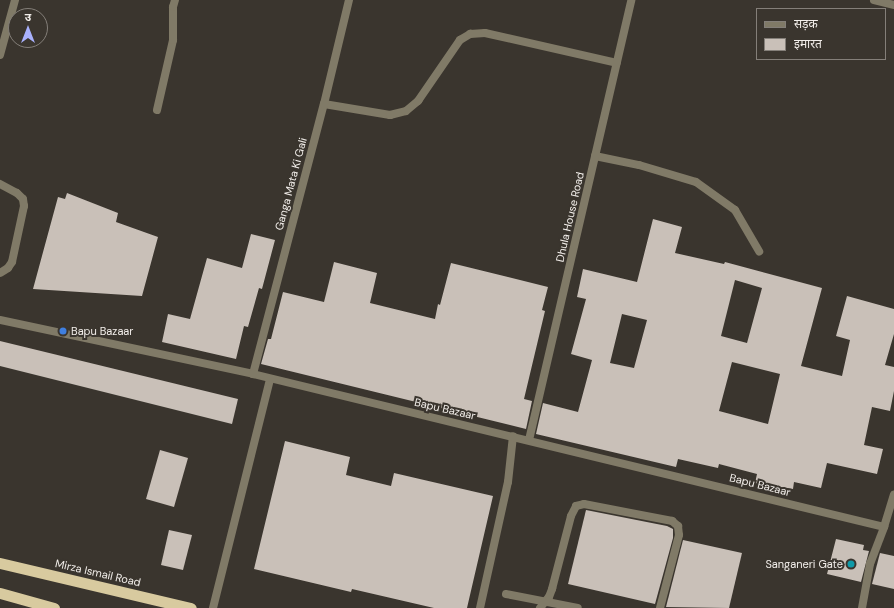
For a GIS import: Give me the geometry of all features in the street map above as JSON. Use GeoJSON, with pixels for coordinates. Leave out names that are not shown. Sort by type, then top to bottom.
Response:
{"type":"FeatureCollection","features":[{"type":"Feature","properties":{"kind":"highway","name":"Mirza Ismail Road"},"geometry":{"type":"LineString","coordinates":[[0,563],[191,608]]}},
{"type":"Feature","properties":{"kind":"highway"},"geometry":{"type":"LineString","coordinates":[[0,593],[54,608]]}},
{"type":"Feature","properties":{"kind":"street"},"geometry":{"type":"LineString","coordinates":[[0,55],[15,0]]}},
{"type":"Feature","properties":{"kind":"street"},"geometry":{"type":"LineString","coordinates":[[157,110],[173,40],[174,0]]}},
{"type":"Feature","properties":{"kind":"street","name":"Ganga Mata Ki Gali"},"geometry":{"type":"LineString","coordinates":[[253,374],[324,104],[348,0]]}},
{"type":"Feature","properties":{"kind":"street","name":"Dhula House Road"},"geometry":{"type":"LineString","coordinates":[[529,440],[631,0]]}},
{"type":"Feature","properties":{"kind":"street"},"geometry":{"type":"LineString","coordinates":[[874,0],[894,6]]}},
{"type":"Feature","properties":{"kind":"street"},"geometry":{"type":"LineString","coordinates":[[324,104],[390,115],[406,111],[418,101],[460,40],[470,34],[485,33],[617,63]]}},
{"type":"Feature","properties":{"kind":"street"},"geometry":{"type":"LineString","coordinates":[[595,156],[639,164],[696,182],[735,210],[759,251]]}},
{"type":"Feature","properties":{"kind":"street"},"geometry":{"type":"LineString","coordinates":[[0,184],[17,193],[23,199],[24,206],[12,262],[8,268],[0,273]]}},
{"type":"Feature","properties":{"kind":"street","name":"Bapu Bazaar"},"geometry":{"type":"LineString","coordinates":[[0,320],[253,374],[884,527]]}},
{"type":"Feature","properties":{"kind":"street"},"geometry":{"type":"LineString","coordinates":[[213,608],[270,378]]}},
{"type":"Feature","properties":{"kind":"street"},"geometry":{"type":"LineString","coordinates":[[480,608],[508,482],[513,436]]}},
{"type":"Feature","properties":{"kind":"street"},"geometry":{"type":"LineString","coordinates":[[862,608],[870,564],[894,495]]}},
{"type":"Feature","properties":{"kind":"street"},"geometry":{"type":"LineString","coordinates":[[542,605],[549,597],[552,589],[571,516],[576,506],[584,504],[672,521],[678,526],[679,535],[660,608]]}},
{"type":"Feature","properties":{"kind":"street"},"geometry":{"type":"LineString","coordinates":[[506,594],[542,605],[578,608]]}},
{"type":"Feature","properties":{"kind":"building"},"geometry":{"type":"Polygon","coordinates":[[[67,193],[118,213],[116,222],[158,237],[142,296],[33,289],[58,197],[65,199],[67,193]]]}},
{"type":"Feature","properties":{"kind":"building"},"geometry":{"type":"Polygon","coordinates":[[[653,219],[682,227],[675,253],[724,264],[725,262],[822,288],[801,366],[842,376],[850,340],[836,336],[847,296],[894,309],[894,334],[885,365],[894,367],[894,391],[890,411],[872,407],[864,445],[883,449],[877,474],[827,463],[821,488],[794,482],[793,489],[755,483],[757,474],[719,464],[718,468],[678,459],[676,467],[536,434],[543,403],[578,412],[592,360],[571,354],[586,299],[577,297],[583,269],[637,282],[653,219]],[[735,280],[721,336],[747,343],[762,288],[735,280]],[[622,314],[610,363],[634,368],[647,320],[622,314]],[[732,362],[719,411],[768,424],[780,374],[732,362]]]}},
{"type":"Feature","properties":{"kind":"building"},"geometry":{"type":"Polygon","coordinates":[[[251,234],[275,240],[262,289],[259,288],[248,327],[244,326],[236,359],[162,342],[168,314],[190,319],[207,258],[242,268],[251,234]]]}},
{"type":"Feature","properties":{"kind":"building"},"geometry":{"type":"Polygon","coordinates":[[[334,262],[377,273],[370,303],[435,319],[438,304],[440,305],[451,263],[548,287],[542,310],[545,311],[524,399],[532,401],[526,429],[261,364],[268,339],[271,339],[283,292],[324,302],[334,262]]]}},
{"type":"Feature","properties":{"kind":"building"},"geometry":{"type":"Polygon","coordinates":[[[0,341],[238,399],[232,424],[0,366],[0,341]]]}},
{"type":"Feature","properties":{"kind":"building"},"geometry":{"type":"Polygon","coordinates":[[[285,441],[350,457],[346,475],[391,486],[394,473],[493,496],[467,608],[434,608],[352,589],[351,592],[254,569],[285,441]]]}},
{"type":"Feature","properties":{"kind":"building"},"geometry":{"type":"Polygon","coordinates":[[[160,450],[188,458],[174,507],[146,499],[160,450]]]}},
{"type":"Feature","properties":{"kind":"building"},"geometry":{"type":"Polygon","coordinates":[[[586,510],[667,526],[673,529],[673,538],[655,604],[568,584],[586,510]]]}},
{"type":"Feature","properties":{"kind":"building"},"geometry":{"type":"Polygon","coordinates":[[[169,530],[192,535],[183,570],[161,565],[169,530]]]}},
{"type":"Feature","properties":{"kind":"building"},"geometry":{"type":"Polygon","coordinates":[[[836,539],[864,545],[863,550],[869,551],[861,582],[827,574],[836,539]]]}},
{"type":"Feature","properties":{"kind":"building"},"geometry":{"type":"Polygon","coordinates":[[[683,540],[742,553],[729,608],[666,607],[683,540]]]}},
{"type":"Feature","properties":{"kind":"building"},"geometry":{"type":"Polygon","coordinates":[[[880,553],[894,556],[894,589],[872,584],[880,553]]]}},
{"type":"Feature","properties":{"kind":"place","name":"Bapu Bazaar"},"geometry":{"type":"Point","coordinates":[63,331]}},
{"type":"Feature","properties":{"kind":"place","name":"Sanganeri Gate"},"geometry":{"type":"Point","coordinates":[851,564]}}]}
